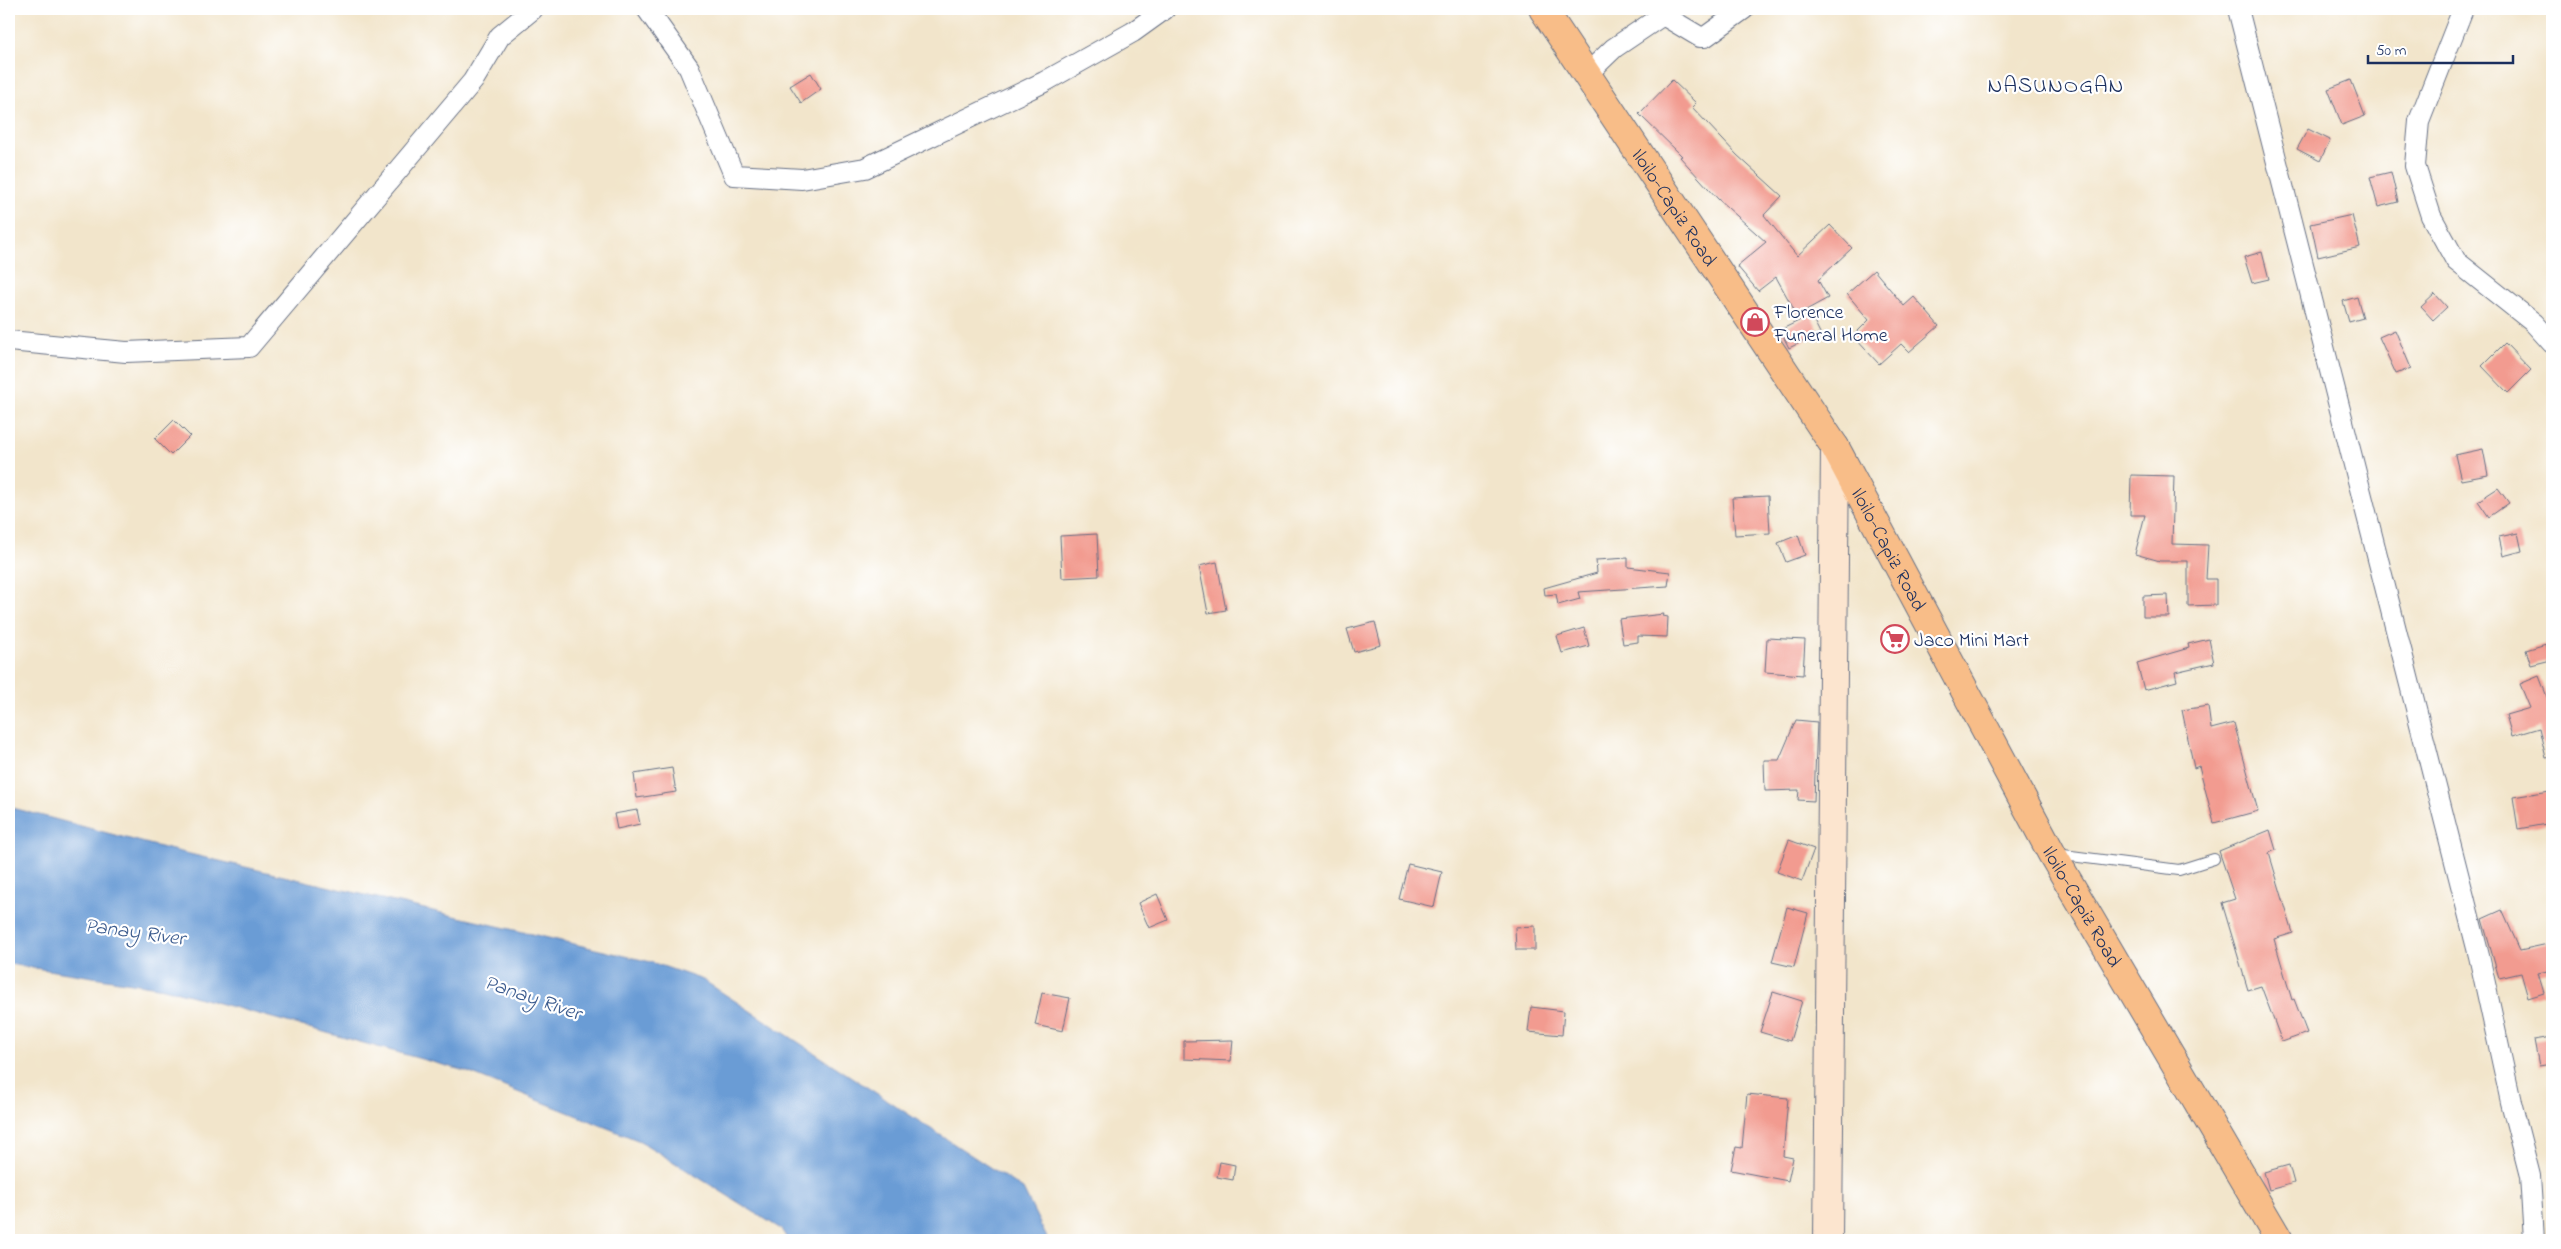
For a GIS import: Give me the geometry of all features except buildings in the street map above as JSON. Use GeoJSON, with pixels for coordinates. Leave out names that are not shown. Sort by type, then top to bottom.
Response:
{"type":"FeatureCollection","features":[{"type":"Feature","properties":{"kind":"highway","name":"Iloilo-Capiz Road"},"geometry":{"type":"LineString","coordinates":[[1543,9],[1588,73],[1835,447],[2052,854],[2278,1240]]}},
{"type":"Feature","properties":{"kind":"street"},"geometry":{"type":"LineString","coordinates":[[9,341],[126,352],[249,347],[473,81],[500,36],[533,9]]}},
{"type":"Feature","properties":{"kind":"street"},"geometry":{"type":"LineString","coordinates":[[647,9],[689,68],[734,175],[802,179],[865,168],[932,138],[1044,82],[1133,32],[1165,9]]}},
{"type":"Feature","properties":{"kind":"street"},"geometry":{"type":"LineString","coordinates":[[1588,73],[1614,48],[1663,15],[1700,37],[1705,37],[1744,9]]}},
{"type":"Feature","properties":{"kind":"street"},"geometry":{"type":"LineString","coordinates":[[2238,9],[2478,956],[2530,1176],[2534,1240]]}},
{"type":"Feature","properties":{"kind":"street"},"geometry":{"type":"LineString","coordinates":[[2462,9],[2419,121],[2415,166],[2431,216],[2456,260],[2534,324],[2552,343]]}},
{"type":"Feature","properties":{"kind":"street"},"geometry":{"type":"LineString","coordinates":[[1828,1240],[1835,447]]}},
{"type":"Feature","properties":{"kind":"lane"},"geometry":{"type":"LineString","coordinates":[[2052,854],[2179,870],[2214,859]]}},
{"type":"Feature","properties":{"kind":"water","name":"Panay River"},"geometry":{"type":"Polygon","coordinates":[[[9,807],[164,848],[651,962],[703,980],[1023,1189],[1048,1240],[788,1240],[781,1229],[640,1141],[465,1071],[164,988],[9,964],[9,807]]]}},
{"type":"Feature","properties":{"kind":"place","name":"Florence Funeral Home"},"geometry":{"type":"Point","coordinates":[1755,322]}},
{"type":"Feature","properties":{"kind":"place","name":"Jaco Mini Mart"},"geometry":{"type":"Point","coordinates":[1895,639]}},
{"type":"Feature","properties":{"kind":"district","name":"NASUNOGAN"},"geometry":{"type":"Point","coordinates":[2056,84]}}]}
